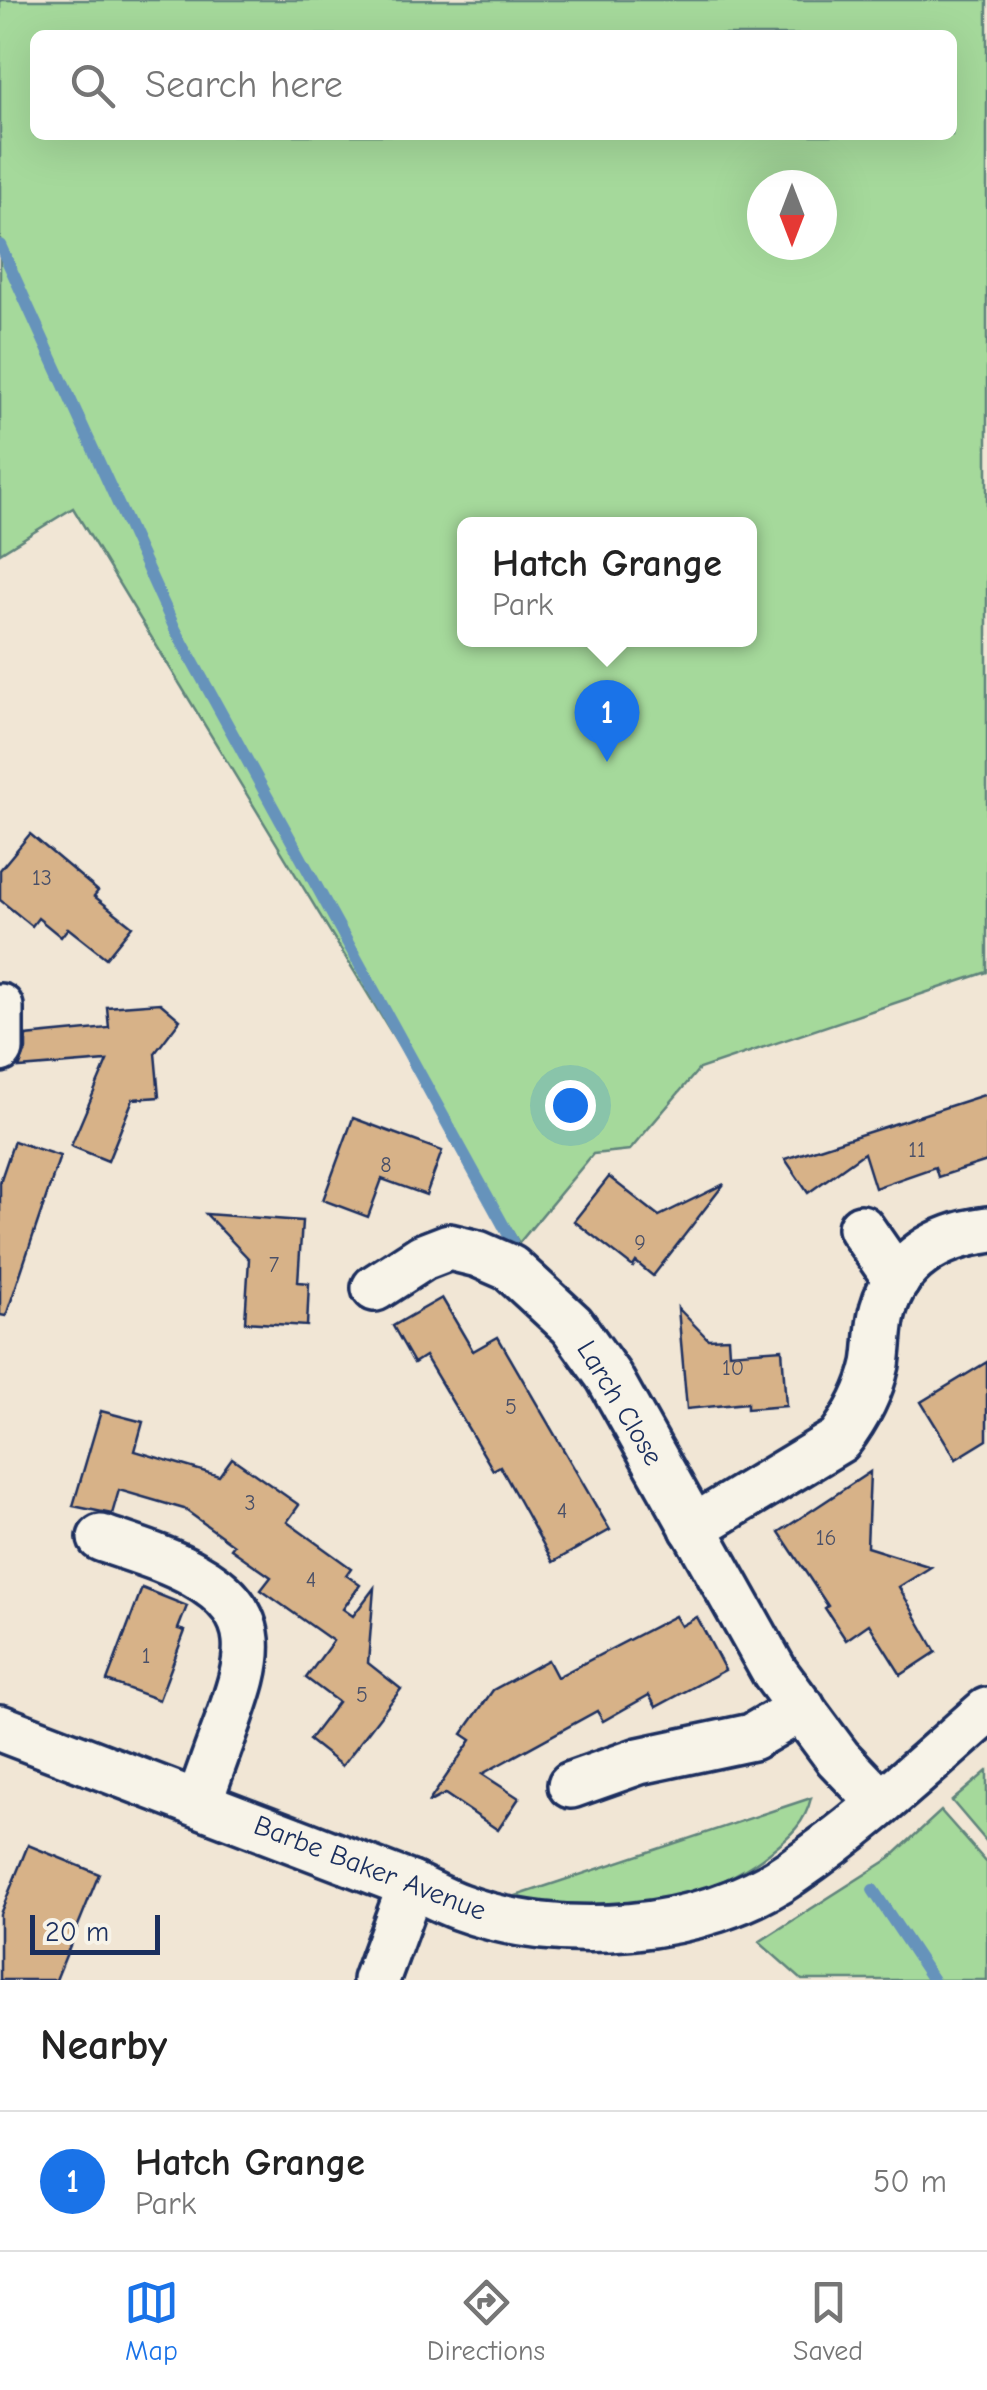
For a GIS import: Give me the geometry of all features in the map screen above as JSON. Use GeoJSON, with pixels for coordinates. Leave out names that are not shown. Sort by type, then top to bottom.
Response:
{"type":"FeatureCollection","features":[{"type":"Feature","properties":{"kind":"street"},"geometry":{"type":"LineString","coordinates":[[0,1007],[0,1048]]}},
{"type":"Feature","properties":{"kind":"street"},"geometry":{"type":"LineString","coordinates":[[861,1228],[897,1280]]}},
{"type":"Feature","properties":{"kind":"street"},"geometry":{"type":"LineString","coordinates":[[694,1528],[839,1440],[863,1400],[876,1365],[883,1309],[907,1265],[934,1244],[966,1232],[987,1230]]}},
{"type":"Feature","properties":{"kind":"street","name":"Larch Close"},"geometry":{"type":"LineString","coordinates":[[374,1288],[423,1256],[449,1247],[510,1268],[572,1325],[609,1377],[775,1672],[838,1758],[880,1804]]}},
{"type":"Feature","properties":{"kind":"street"},"geometry":{"type":"LineString","coordinates":[[101,1538],[194,1574],[235,1609],[246,1631],[244,1676],[198,1803]]}},
{"type":"Feature","properties":{"kind":"street"},"geometry":{"type":"LineString","coordinates":[[571,1785],[639,1761],[717,1747],[752,1736],[802,1708]]}},
{"type":"Feature","properties":{"kind":"street","name":"Barbe Baker Avenue"},"geometry":{"type":"LineString","coordinates":[[0,1728],[411,1885],[460,1908],[514,1920],[598,1928],[655,1924],[713,1910],[790,1874],[880,1804],[987,1711]]}},
{"type":"Feature","properties":{"kind":"street"},"geometry":{"type":"LineString","coordinates":[[376,1980],[411,1885]]}},
{"type":"Feature","properties":{"kind":"green space"},"geometry":{"type":"Polygon","coordinates":[[[0,0],[987,0],[987,972],[699,1069],[630,1150],[593,1154],[519,1243],[73,508],[0,553],[0,0]]]}},
{"type":"Feature","properties":{"kind":"green space"},"geometry":{"type":"Polygon","coordinates":[[[987,1771],[987,1842],[952,1801],[987,1771]]]}},
{"type":"Feature","properties":{"kind":"green space"},"geometry":{"type":"Polygon","coordinates":[[[811,1798],[801,1822],[785,1839],[742,1871],[711,1886],[679,1896],[610,1905],[507,1899],[811,1798]]]}},
{"type":"Feature","properties":{"kind":"green space"},"geometry":{"type":"Polygon","coordinates":[[[941,1811],[987,1863],[987,1980],[802,1980],[759,1942],[889,1859],[941,1811]]]}},
{"type":"Feature","properties":{"kind":"building"},"geometry":{"type":"Polygon","coordinates":[[[30,834],[98,891],[94,896],[132,926],[106,958],[68,928],[61,937],[38,918],[32,926],[0,900],[0,870],[30,834]]]}},
{"type":"Feature","properties":{"kind":"building"},"geometry":{"type":"Polygon","coordinates":[[[160,1003],[180,1020],[155,1053],[159,1097],[133,1099],[108,1161],[71,1146],[107,1061],[19,1068],[26,1036],[109,1028],[107,1007],[160,1003]]]}},
{"type":"Feature","properties":{"kind":"building"},"geometry":{"type":"Polygon","coordinates":[[[987,1094],[987,1161],[938,1177],[935,1167],[875,1188],[864,1153],[808,1193],[785,1159],[987,1094]]]}},
{"type":"Feature","properties":{"kind":"building"},"geometry":{"type":"Polygon","coordinates":[[[353,1118],[442,1151],[426,1195],[382,1179],[368,1217],[323,1200],[353,1118]]]}},
{"type":"Feature","properties":{"kind":"building"},"geometry":{"type":"Polygon","coordinates":[[[14,1141],[60,1156],[6,1316],[0,1315],[0,1182],[14,1141]]]}},
{"type":"Feature","properties":{"kind":"building"},"geometry":{"type":"Polygon","coordinates":[[[609,1177],[659,1216],[724,1184],[653,1276],[636,1262],[633,1267],[574,1221],[609,1177]]]}},
{"type":"Feature","properties":{"kind":"building"},"geometry":{"type":"Polygon","coordinates":[[[206,1214],[302,1221],[298,1282],[309,1283],[307,1326],[245,1322],[249,1259],[206,1214]]]}},
{"type":"Feature","properties":{"kind":"building"},"geometry":{"type":"Polygon","coordinates":[[[442,1298],[473,1351],[498,1337],[610,1530],[553,1562],[500,1466],[493,1470],[425,1356],[414,1363],[393,1326],[442,1298]]]}},
{"type":"Feature","properties":{"kind":"building"},"geometry":{"type":"Polygon","coordinates":[[[678,1308],[708,1339],[728,1338],[729,1353],[782,1349],[786,1406],[747,1409],[747,1403],[687,1409],[678,1308]]]}},
{"type":"Feature","properties":{"kind":"building"},"geometry":{"type":"Polygon","coordinates":[[[987,1362],[987,1440],[956,1459],[921,1402],[987,1362]]]}},
{"type":"Feature","properties":{"kind":"building"},"geometry":{"type":"Polygon","coordinates":[[[101,1411],[143,1422],[135,1451],[219,1476],[232,1458],[299,1505],[287,1522],[351,1568],[346,1575],[360,1585],[343,1609],[353,1616],[374,1588],[368,1663],[401,1689],[342,1766],[309,1740],[338,1702],[306,1678],[333,1641],[261,1590],[271,1577],[184,1509],[119,1490],[112,1514],[73,1506],[101,1411]]]}},
{"type":"Feature","properties":{"kind":"building"},"geometry":{"type":"Polygon","coordinates":[[[870,1472],[867,1547],[931,1567],[899,1587],[936,1652],[901,1675],[869,1624],[846,1640],[779,1532],[870,1472]]]}},
{"type":"Feature","properties":{"kind":"building"},"geometry":{"type":"Polygon","coordinates":[[[142,1588],[187,1606],[178,1629],[185,1631],[159,1700],[107,1681],[142,1588]]]}},
{"type":"Feature","properties":{"kind":"building"},"geometry":{"type":"Polygon","coordinates":[[[675,1616],[681,1626],[697,1617],[725,1670],[656,1707],[649,1695],[603,1721],[597,1711],[482,1774],[519,1798],[498,1830],[445,1794],[428,1803],[471,1740],[462,1734],[493,1690],[548,1660],[557,1677],[675,1616]]]}},
{"type":"Feature","properties":{"kind":"building"},"geometry":{"type":"Polygon","coordinates":[[[28,1845],[99,1874],[56,1980],[0,1980],[0,1914],[28,1845]]]}},
{"type":"Feature","properties":{"kind":"waterway"},"geometry":{"type":"LineString","coordinates":[[0,245],[176,631],[512,1241]]}},
{"type":"Feature","properties":{"kind":"waterway"},"geometry":{"type":"LineString","coordinates":[[873,1890],[933,1980]]}},
{"type":"Feature","properties":{"kind":"place","name":"Hatch Grange"},"geometry":{"type":"Point","coordinates":[607,762]}}]}
